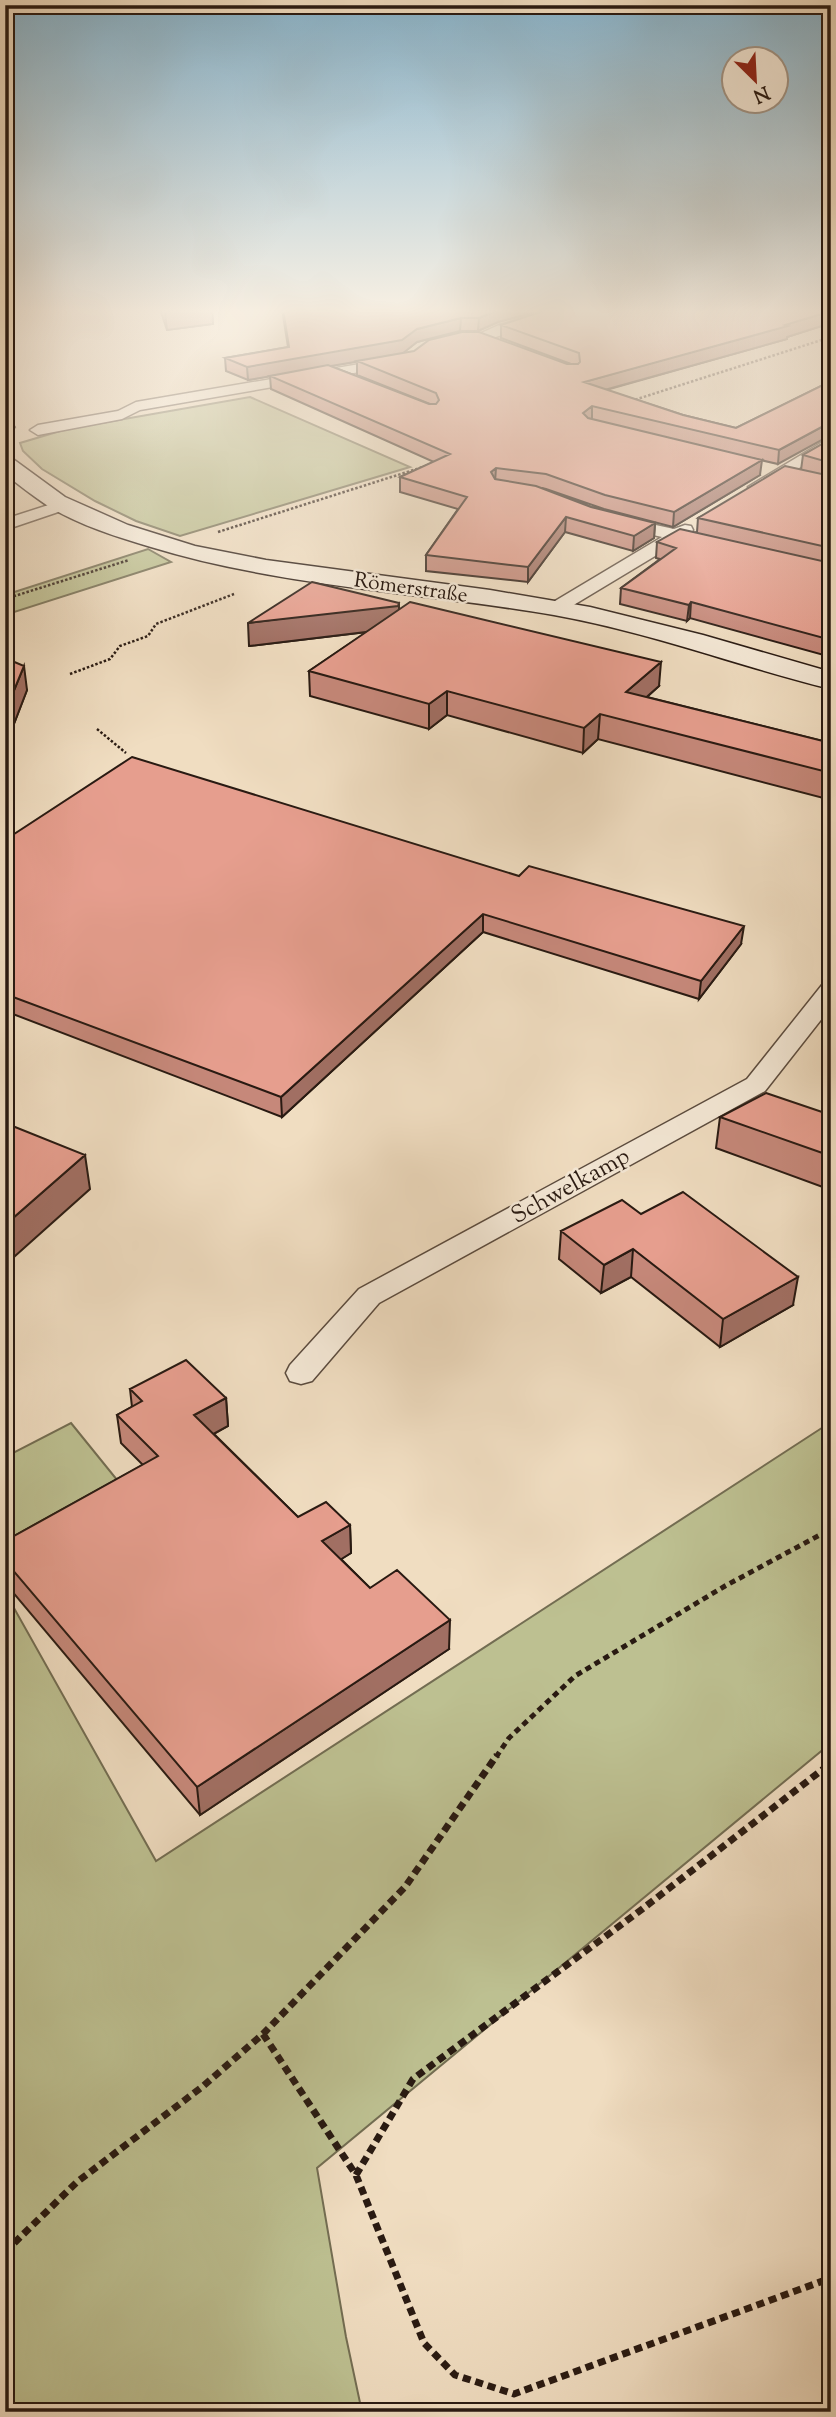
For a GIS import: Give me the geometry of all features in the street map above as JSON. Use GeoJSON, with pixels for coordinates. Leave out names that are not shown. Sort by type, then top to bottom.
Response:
{"type":"FeatureCollection","features":[{"type":"Feature","properties":{"kind":"main road","name":"Römerstraße"},"geometry":{"type":"LineString","coordinates":[[5,464],[32,488],[64,505],[113,527],[174,546],[264,566],[556,608],[699,642],[831,681]]}},
{"type":"Feature","properties":{"kind":"street"},"geometry":{"type":"LineString","coordinates":[[38,430],[84,422]]}},
{"type":"Feature","properties":{"kind":"street"},"geometry":{"type":"LineString","coordinates":[[744,494],[831,442]]}},
{"type":"Feature","properties":{"kind":"street"},"geometry":{"type":"LineString","coordinates":[[750,467],[804,480]]}},
{"type":"Feature","properties":{"kind":"street"},"geometry":{"type":"LineString","coordinates":[[5,524],[64,505]]}},
{"type":"Feature","properties":{"kind":"street"},"geometry":{"type":"LineString","coordinates":[[608,519],[729,547]]}},
{"type":"Feature","properties":{"kind":"street"},"geometry":{"type":"LineString","coordinates":[[556,608],[699,521]]}},
{"type":"Feature","properties":{"kind":"street","name":"Schwelkamp"},"geometry":{"type":"LineString","coordinates":[[301,1373],[369,1296],[756,1085],[831,990]]}},
{"type":"Feature","properties":{"kind":"path"},"geometry":{"type":"LineString","coordinates":[[5,599],[436,463]]}},
{"type":"Feature","properties":{"kind":"path"},"geometry":{"type":"LineString","coordinates":[[70,674],[110,659],[120,646],[148,636],[156,624],[234,594]]}},
{"type":"Feature","properties":{"kind":"path"},"geometry":{"type":"LineString","coordinates":[[97,729],[126,753]]}},
{"type":"Feature","properties":{"kind":"path"},"geometry":{"type":"LineString","coordinates":[[5,2252],[77,2182],[202,2087],[263,2034],[405,1887],[509,1738],[575,1676],[725,1586],[831,1529]]}},
{"type":"Feature","properties":{"kind":"path"},"geometry":{"type":"LineString","coordinates":[[356,2175],[413,2079],[641,1910],[831,1763]]}},
{"type":"Feature","properties":{"kind":"path"},"geometry":{"type":"LineString","coordinates":[[263,2034],[356,2175],[424,2343],[455,2375],[514,2394],[831,2278]]}},
{"type":"Feature","properties":{"kind":"green space"},"geometry":{"type":"Polygon","coordinates":[[[108,422],[307,422],[410,467],[180,536],[136,521],[95,501],[42,469],[23,451],[20,443],[67,429],[108,422]]]}},
{"type":"Feature","properties":{"kind":"green space"},"geometry":{"type":"Polygon","coordinates":[[[148,549],[171,562],[5,615],[5,595],[148,549]]]}},
{"type":"Feature","properties":{"kind":"green space"},"geometry":{"type":"Polygon","coordinates":[[[831,1422],[831,1743],[317,2168],[346,2337],[362,2412],[5,2412],[5,1592],[156,1861],[831,1422]]]}},
{"type":"Feature","properties":{"kind":"green space"},"geometry":{"type":"Polygon","coordinates":[[[71,1423],[122,1486],[5,1550],[5,1457],[71,1423]]]}},
{"type":"Feature","properties":{"kind":"building"},"geometry":{"type":"Polygon","coordinates":[[[376,422],[604,422],[762,460],[674,512],[605,495],[546,474],[496,468],[491,472],[495,479],[536,486],[591,507],[655,523],[634,536],[566,517],[528,567],[426,555],[467,497],[400,477],[450,454],[376,422]]]}},
{"type":"Feature","properties":{"kind":"building"},"geometry":{"type":"Polygon","coordinates":[[[659,422],[711,422],[736,428],[749,422],[831,422],[779,450],[659,422]]]}},
{"type":"Feature","properties":{"kind":"building"},"geometry":{"type":"Polygon","coordinates":[[[831,439],[831,463],[803,455],[831,439]]]}},
{"type":"Feature","properties":{"kind":"building"},"geometry":{"type":"Polygon","coordinates":[[[785,466],[831,476],[831,548],[698,518],[785,466]]]}},
{"type":"Feature","properties":{"kind":"building"},"geometry":{"type":"Polygon","coordinates":[[[680,529],[831,563],[831,640],[691,602],[689,605],[621,588],[676,548],[657,542],[680,529]]]}},
{"type":"Feature","properties":{"kind":"building"},"geometry":{"type":"Polygon","coordinates":[[[312,582],[399,603],[398,606],[248,623],[312,582]]]}},
{"type":"Feature","properties":{"kind":"building"},"geometry":{"type":"Polygon","coordinates":[[[410,602],[661,662],[626,692],[831,743],[831,773],[600,714],[584,728],[447,691],[429,704],[309,671],[410,602]]]}},
{"type":"Feature","properties":{"kind":"building"},"geometry":{"type":"Polygon","coordinates":[[[5,658],[24,666],[8,705],[5,706],[5,658]]]}},
{"type":"Feature","properties":{"kind":"building"},"geometry":{"type":"Polygon","coordinates":[[[132,757],[519,876],[529,866],[744,926],[701,981],[483,914],[281,1097],[5,994],[5,840],[132,757]]]}},
{"type":"Feature","properties":{"kind":"building"},"geometry":{"type":"Polygon","coordinates":[[[766,1093],[831,1115],[831,1156],[720,1117],[766,1093]]]}},
{"type":"Feature","properties":{"kind":"building"},"geometry":{"type":"Polygon","coordinates":[[[5,1123],[85,1155],[5,1225],[5,1123]]]}},
{"type":"Feature","properties":{"kind":"building"},"geometry":{"type":"Polygon","coordinates":[[[683,1192],[798,1277],[723,1319],[633,1249],[604,1265],[561,1231],[622,1200],[641,1214],[683,1192]]]}},
{"type":"Feature","properties":{"kind":"building"},"geometry":{"type":"Polygon","coordinates":[[[186,1360],[226,1398],[194,1415],[298,1517],[326,1502],[350,1525],[322,1541],[370,1588],[397,1570],[450,1620],[197,1787],[5,1561],[5,1541],[158,1456],[117,1415],[142,1401],[130,1389],[186,1360]]]}}]}
